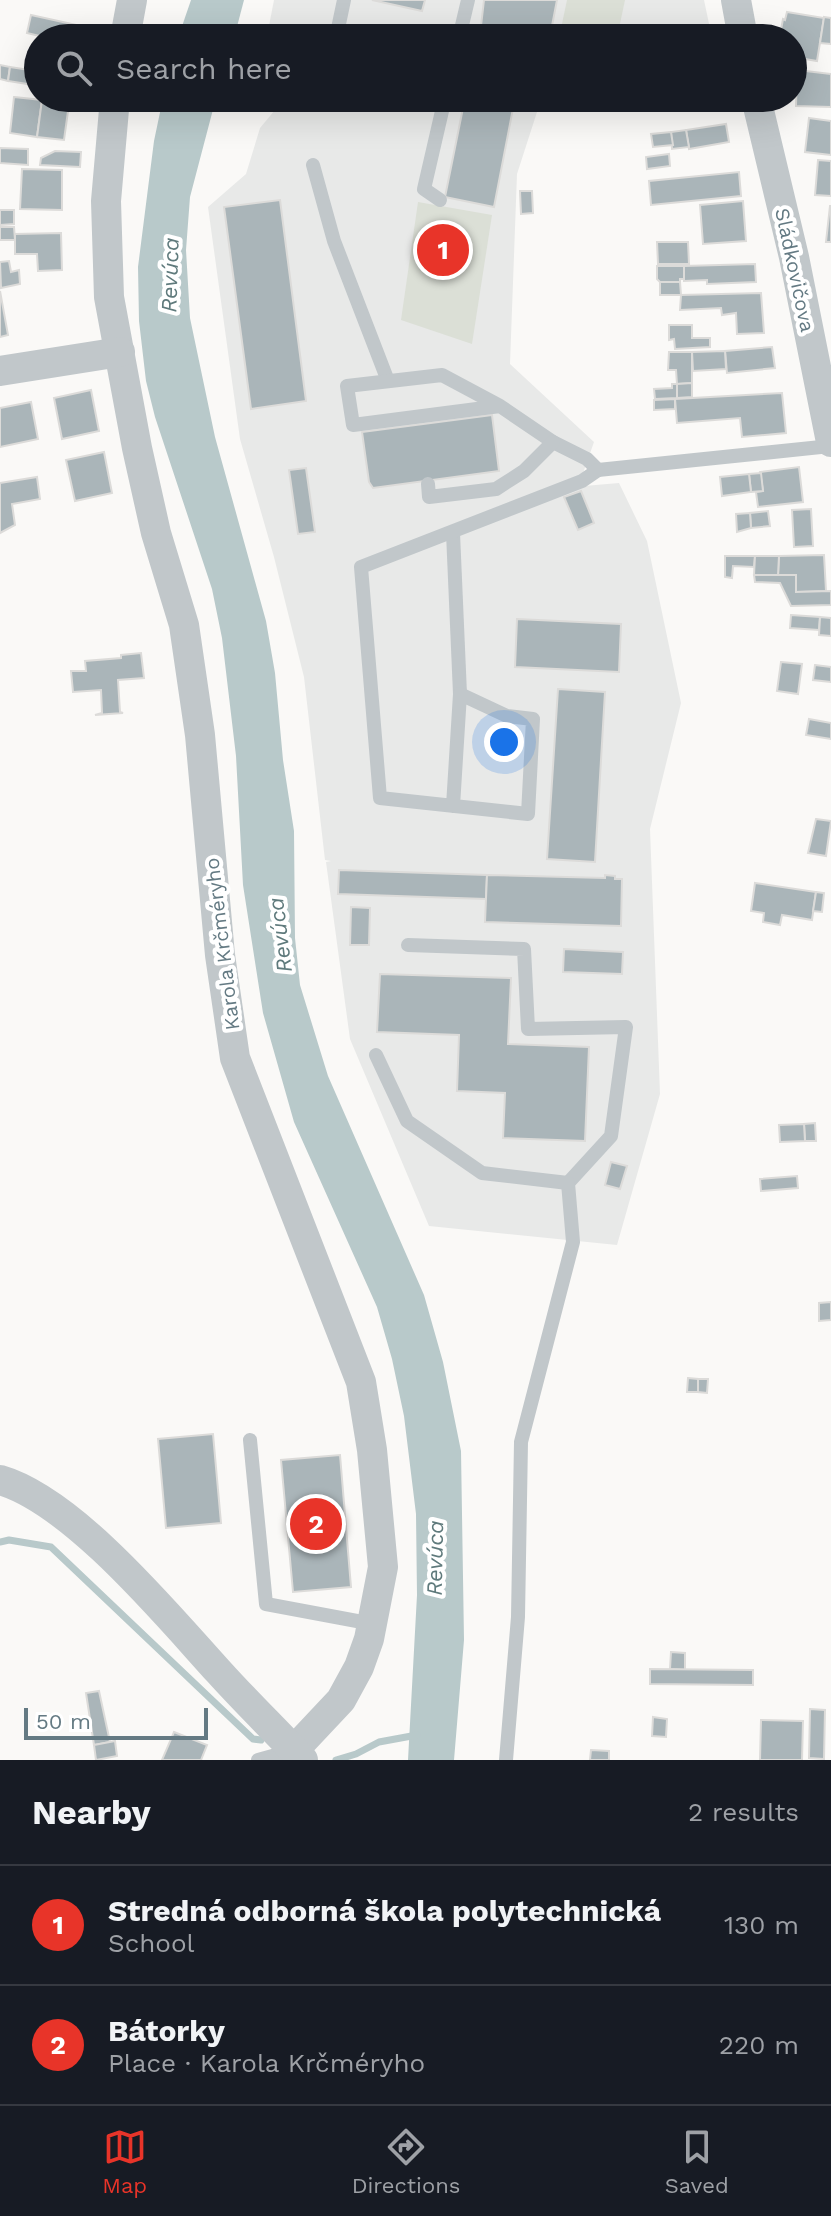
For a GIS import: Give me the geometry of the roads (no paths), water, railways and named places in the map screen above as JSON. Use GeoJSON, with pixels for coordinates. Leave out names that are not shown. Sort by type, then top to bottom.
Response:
{"type":"FeatureCollection","features":[{"type":"Feature","properties":{"kind":"street"},"geometry":{"type":"LineString","coordinates":[[128,24],[132,0]]}},
{"type":"Feature","properties":{"kind":"street"},"geometry":{"type":"LineString","coordinates":[[736,0],[740,24]]}},
{"type":"Feature","properties":{"kind":"street","name":"Karola Krčméryho"},"geometry":{"type":"LineString","coordinates":[[114,112],[106,201],[109,297],[153,519],[184,625],[200,735],[220,955],[235,1058],[361,1382],[372,1450],[383,1567],[373,1624],[359,1667],[341,1700],[299,1755]]}},
{"type":"Feature","properties":{"kind":"street","name":"Sládkovičova"},"geometry":{"type":"LineString","coordinates":[[759,112],[794,257],[831,444]]}},
{"type":"Feature","properties":{"kind":"street"},"geometry":{"type":"LineString","coordinates":[[0,371],[120,352]]}},
{"type":"Feature","properties":{"kind":"street"},"geometry":{"type":"LineString","coordinates":[[0,1480],[17,1485],[75,1525],[141,1587],[299,1755]]}},
{"type":"Feature","properties":{"kind":"lane"},"geometry":{"type":"LineString","coordinates":[[339,24],[344,0]]}},
{"type":"Feature","properties":{"kind":"lane"},"geometry":{"type":"LineString","coordinates":[[462,24],[468,0]]}},
{"type":"Feature","properties":{"kind":"lane"},"geometry":{"type":"LineString","coordinates":[[440,200],[424,189],[442,112]]}},
{"type":"Feature","properties":{"kind":"lane"},"geometry":{"type":"LineString","coordinates":[[313,165],[334,241],[388,381]]}},
{"type":"Feature","properties":{"kind":"lane"},"geometry":{"type":"LineString","coordinates":[[500,406],[353,425],[347,386],[442,375],[500,406],[553,442],[587,459],[598,470]]}},
{"type":"Feature","properties":{"kind":"lane"},"geometry":{"type":"LineString","coordinates":[[428,484],[429,497],[496,489],[524,471],[553,442]]}},
{"type":"Feature","properties":{"kind":"lane"},"geometry":{"type":"LineString","coordinates":[[460,694],[507,716],[533,719],[528,814],[380,798],[361,567],[582,481],[598,470],[831,444]]}},
{"type":"Feature","properties":{"kind":"lane"},"geometry":{"type":"LineString","coordinates":[[453,533],[460,694],[453,806]]}},
{"type":"Feature","properties":{"kind":"lane"},"geometry":{"type":"LineString","coordinates":[[408,945],[524,949],[528,1029],[626,1027],[611,1136],[568,1183],[573,1242],[521,1442],[518,1617],[506,1760]]}},
{"type":"Feature","properties":{"kind":"lane"},"geometry":{"type":"LineString","coordinates":[[376,1055],[407,1121],[482,1173],[568,1183]]}},
{"type":"Feature","properties":{"kind":"lane"},"geometry":{"type":"LineString","coordinates":[[250,1440],[266,1604],[373,1624]]}},
{"type":"Feature","properties":{"kind":"lane"},"geometry":{"type":"LineString","coordinates":[[258,1760],[299,1755]]}},
{"type":"Feature","properties":{"kind":"water"},"geometry":{"type":"Polygon","coordinates":[[[191,0],[244,0],[238,24],[183,24],[191,0]]]}},
{"type":"Feature","properties":{"kind":"water","name":"Revúca"},"geometry":{"type":"Polygon","coordinates":[[[160,112],[212,112],[190,197],[186,250],[190,318],[215,437],[266,621],[275,673],[283,760],[294,831],[295,938],[300,985],[328,1076],[424,1295],[443,1362],[461,1451],[464,1640],[454,1760],[408,1760],[417,1595],[416,1514],[404,1416],[377,1307],[294,1122],[263,1013],[243,885],[236,756],[222,638],[212,589],[146,381],[139,321],[138,267],[160,112]]]}},
{"type":"Feature","properties":{"kind":"waterway"},"geometry":{"type":"LineString","coordinates":[[0,1542],[9,1540],[51,1547],[253,1739],[261,1740]]}},
{"type":"Feature","properties":{"kind":"waterway"},"geometry":{"type":"LineString","coordinates":[[336,1760],[379,1742],[417,1735]]}},
{"type":"Feature","properties":{"kind":"place","name":"Stredná odborná škola polytechnická"},"geometry":{"type":"Point","coordinates":[443,250]}},
{"type":"Feature","properties":{"kind":"place","name":"Bátorky"},"geometry":{"type":"Point","coordinates":[316,1524]}}]}
